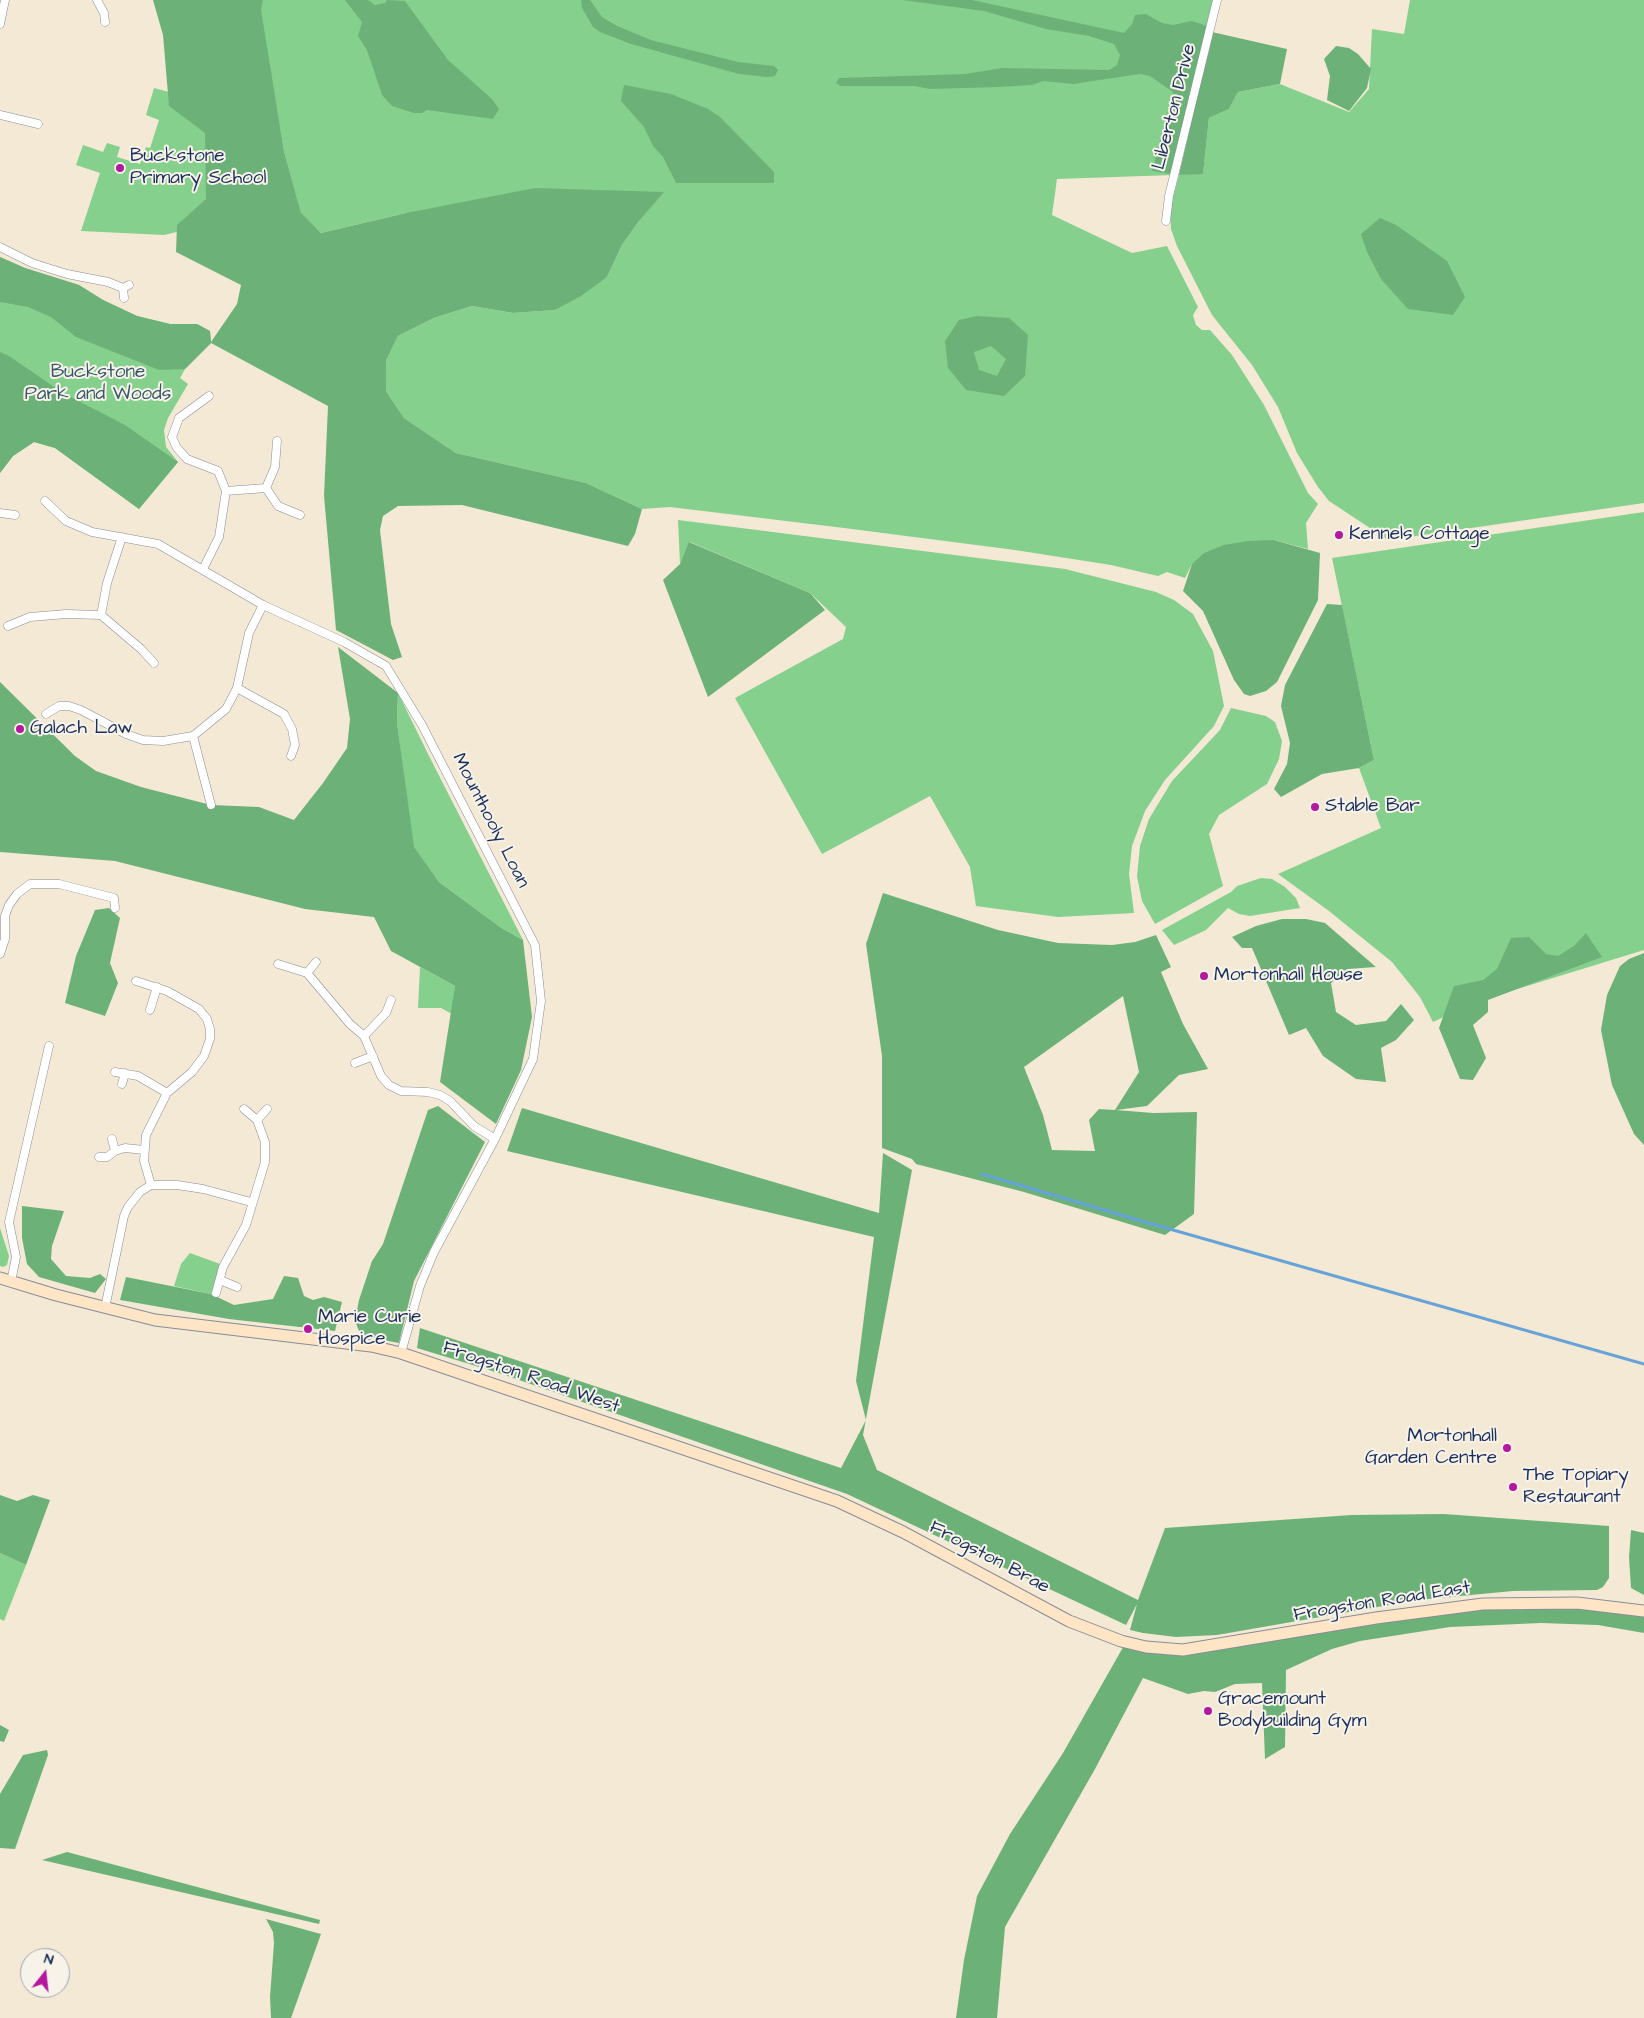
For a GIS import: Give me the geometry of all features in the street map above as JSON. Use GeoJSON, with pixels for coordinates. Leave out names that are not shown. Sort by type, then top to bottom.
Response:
{"type":"FeatureCollection","features":[{"type":"Feature","properties":{"kind":"main road","name":"Frogston Road West"},"geometry":{"type":"LineString","coordinates":[[0,1278],[155,1320],[370,1346],[401,1353],[837,1502]]}},
{"type":"Feature","properties":{"kind":"main road","name":"Frogston Brae"},"geometry":{"type":"LineString","coordinates":[[837,1502],[903,1532],[1069,1621],[1126,1642]]}},
{"type":"Feature","properties":{"kind":"main road","name":"Frogston Road East"},"geometry":{"type":"LineString","coordinates":[[1126,1642],[1165,1650],[1183,1650],[1376,1618],[1483,1604],[1577,1603],[1644,1611]]}},
{"type":"Feature","properties":{"kind":"street"},"geometry":{"type":"LineString","coordinates":[[2,27],[5,0]]}},
{"type":"Feature","properties":{"kind":"street"},"geometry":{"type":"LineString","coordinates":[[97,0],[104,13],[105,22]]}},
{"type":"Feature","properties":{"kind":"street","name":"Liberton Drive"},"geometry":{"type":"LineString","coordinates":[[1166,222],[1169,196],[1216,0]]}},
{"type":"Feature","properties":{"kind":"street"},"geometry":{"type":"LineString","coordinates":[[0,114],[38,124]]}},
{"type":"Feature","properties":{"kind":"street"},"geometry":{"type":"LineString","coordinates":[[0,247],[32,263],[66,274],[126,287],[124,298]]}},
{"type":"Feature","properties":{"kind":"street"},"geometry":{"type":"LineString","coordinates":[[203,570],[219,536],[226,491],[218,471],[187,459],[177,448],[172,437],[178,418],[209,396]]}},
{"type":"Feature","properties":{"kind":"street"},"geometry":{"type":"LineString","coordinates":[[266,488],[275,468],[277,441]]}},
{"type":"Feature","properties":{"kind":"street"},"geometry":{"type":"LineString","coordinates":[[226,491],[266,488]]}},
{"type":"Feature","properties":{"kind":"street"},"geometry":{"type":"LineString","coordinates":[[266,488],[278,506],[300,515]]}},
{"type":"Feature","properties":{"kind":"street","name":"Mounthooly Loan"},"geometry":{"type":"LineString","coordinates":[[45,500],[66,521],[92,532],[158,544],[263,605],[344,642],[386,666],[422,725],[535,945],[541,1001],[537,1039],[527,1074],[496,1139],[434,1252],[420,1286],[401,1353]]}},
{"type":"Feature","properties":{"kind":"street"},"geometry":{"type":"LineString","coordinates":[[0,513],[15,515]]}},
{"type":"Feature","properties":{"kind":"street"},"geometry":{"type":"LineString","coordinates":[[101,616],[107,583],[122,537]]}},
{"type":"Feature","properties":{"kind":"street"},"geometry":{"type":"LineString","coordinates":[[46,714],[59,706],[68,706],[81,710],[126,734],[143,740],[163,741],[193,736],[226,709],[237,688],[249,633],[263,605]]}},
{"type":"Feature","properties":{"kind":"street"},"geometry":{"type":"LineString","coordinates":[[8,626],[30,617],[66,614],[101,616],[141,649],[154,663]]}},
{"type":"Feature","properties":{"kind":"street"},"geometry":{"type":"LineString","coordinates":[[237,688],[284,714],[292,729],[295,745],[291,756]]}},
{"type":"Feature","properties":{"kind":"street"},"geometry":{"type":"LineString","coordinates":[[193,736],[211,805]]}},
{"type":"Feature","properties":{"kind":"street"},"geometry":{"type":"LineString","coordinates":[[0,954],[5,939],[5,916],[8,905],[17,894],[30,884],[59,884],[114,898],[115,908]]}},
{"type":"Feature","properties":{"kind":"street"},"geometry":{"type":"LineString","coordinates":[[307,973],[316,962]]}},
{"type":"Feature","properties":{"kind":"street"},"geometry":{"type":"LineString","coordinates":[[278,964],[307,973],[350,1024],[364,1036],[381,1076],[389,1084],[401,1091],[428,1092],[440,1095],[450,1101],[474,1126],[496,1139]]}},
{"type":"Feature","properties":{"kind":"street"},"geometry":{"type":"LineString","coordinates":[[136,981],[156,987],[199,1009],[207,1019],[210,1029],[208,1047],[204,1056],[192,1072],[167,1093],[153,1118],[144,1150],[144,1161],[151,1185]]}},
{"type":"Feature","properties":{"kind":"street"},"geometry":{"type":"LineString","coordinates":[[150,1010],[156,987]]}},
{"type":"Feature","properties":{"kind":"street"},"geometry":{"type":"LineString","coordinates":[[364,1036],[386,1013],[391,1000]]}},
{"type":"Feature","properties":{"kind":"street"},"geometry":{"type":"LineString","coordinates":[[11,1282],[16,1257],[9,1222],[49,1046]]}},
{"type":"Feature","properties":{"kind":"street"},"geometry":{"type":"LineString","coordinates":[[355,1064],[373,1056]]}},
{"type":"Feature","properties":{"kind":"street"},"geometry":{"type":"LineString","coordinates":[[115,1072],[138,1076],[167,1093]]}},
{"type":"Feature","properties":{"kind":"street"},"geometry":{"type":"LineString","coordinates":[[122,1084],[125,1074]]}},
{"type":"Feature","properties":{"kind":"street"},"geometry":{"type":"LineString","coordinates":[[216,1293],[223,1266],[241,1237],[266,1154],[265,1142],[257,1120],[244,1109]]}},
{"type":"Feature","properties":{"kind":"street"},"geometry":{"type":"LineString","coordinates":[[257,1120],[267,1109]]}},
{"type":"Feature","properties":{"kind":"street"},"geometry":{"type":"LineString","coordinates":[[112,1139],[114,1151]]}},
{"type":"Feature","properties":{"kind":"street"},"geometry":{"type":"LineString","coordinates":[[98,1157],[107,1157],[114,1151],[125,1148],[144,1150]]}},
{"type":"Feature","properties":{"kind":"street"},"geometry":{"type":"LineString","coordinates":[[105,1308],[128,1207],[140,1192],[151,1185],[203,1189],[251,1202]]}},
{"type":"Feature","properties":{"kind":"street"},"geometry":{"type":"LineString","coordinates":[[220,1280],[237,1287]]}},
{"type":"Feature","properties":{"kind":"green space"},"geometry":{"type":"Polygon","coordinates":[[[153,0],[263,0],[261,10],[284,151],[301,213],[321,233],[406,213],[535,188],[664,192],[639,221],[622,245],[607,277],[581,296],[555,310],[513,313],[472,306],[434,318],[398,336],[386,361],[386,391],[404,418],[456,453],[586,483],[642,509],[635,534],[628,546],[462,505],[398,506],[383,516],[380,530],[391,624],[402,657],[393,660],[336,630],[324,496],[328,406],[211,343],[185,369],[159,370],[76,337],[51,317],[28,307],[0,302],[0,257],[25,268],[79,285],[103,300],[137,316],[170,324],[197,324],[210,331],[211,342],[237,304],[241,285],[176,252],[177,225],[206,199],[205,133],[169,106],[163,35],[153,0]]]}},
{"type":"Feature","properties":{"kind":"green space"},"geometry":{"type":"Polygon","coordinates":[[[258,0],[1214,0],[1172,175],[1057,179],[1052,215],[1132,253],[1167,246],[1198,307],[1193,315],[1196,325],[1202,330],[1210,330],[1232,355],[1264,405],[1308,493],[1318,504],[1306,523],[1308,549],[1274,540],[1192,564],[1185,578],[1167,572],[1158,576],[1111,565],[1015,550],[670,507],[642,509],[586,483],[456,453],[404,418],[386,391],[386,361],[398,336],[434,318],[472,306],[513,313],[555,310],[607,277],[622,245],[639,221],[406,213],[321,233],[301,214],[284,151],[258,0]]]}},
{"type":"Feature","properties":{"kind":"green space"},"geometry":{"type":"Polygon","coordinates":[[[345,0],[368,0],[375,5],[385,3],[387,0],[405,1],[448,60],[492,99],[499,109],[493,119],[427,110],[422,113],[414,113],[392,106],[382,95],[367,50],[358,36],[362,22],[345,0]]]}},
{"type":"Feature","properties":{"kind":"green space"},"geometry":{"type":"Polygon","coordinates":[[[581,0],[590,0],[602,17],[617,26],[651,40],[738,62],[774,66],[778,70],[775,76],[767,77],[739,74],[631,44],[600,32],[593,27],[582,8],[581,0]]]}},
{"type":"Feature","properties":{"kind":"green space"},"geometry":{"type":"Polygon","coordinates":[[[902,0],[972,0],[1124,33],[1132,24],[1135,15],[1146,14],[1162,23],[1173,25],[1192,21],[1207,26],[1172,174],[1152,171],[1173,92],[1150,76],[1140,74],[1073,84],[1043,81],[1032,85],[930,89],[915,86],[841,86],[836,83],[839,78],[965,74],[1002,68],[1109,70],[1117,65],[1120,55],[1114,44],[1089,36],[1046,29],[984,11],[902,0]]]}},
{"type":"Feature","properties":{"kind":"green space"},"geometry":{"type":"Polygon","coordinates":[[[1410,0],[1644,0],[1644,503],[1388,540],[1329,501],[1318,487],[1297,453],[1278,407],[1252,365],[1212,315],[1177,246],[1171,229],[1170,209],[1179,175],[1203,173],[1209,118],[1229,109],[1238,92],[1280,84],[1349,112],[1369,89],[1372,29],[1404,34],[1410,0]]]}},
{"type":"Feature","properties":{"kind":"green space"},"geometry":{"type":"Polygon","coordinates":[[[1212,32],[1287,49],[1280,84],[1238,92],[1229,109],[1209,118],[1203,174],[1179,175],[1212,32]]]}},
{"type":"Feature","properties":{"kind":"green space"},"geometry":{"type":"Polygon","coordinates":[[[1336,46],[1349,48],[1358,54],[1371,69],[1367,88],[1349,111],[1327,100],[1330,76],[1324,59],[1336,46]]]}},
{"type":"Feature","properties":{"kind":"green space"},"geometry":{"type":"Polygon","coordinates":[[[624,85],[671,94],[708,109],[720,117],[774,172],[774,183],[676,183],[663,157],[653,146],[644,127],[621,101],[624,85]]]}},
{"type":"Feature","properties":{"kind":"green space"},"geometry":{"type":"Polygon","coordinates":[[[154,88],[207,102],[222,221],[164,235],[81,231],[100,173],[76,165],[83,145],[103,152],[107,143],[120,147],[117,157],[140,164],[146,147],[150,148],[159,120],[146,115],[154,88]]]}},
{"type":"Feature","properties":{"kind":"green space"},"geometry":{"type":"Polygon","coordinates":[[[1380,218],[1396,225],[1447,261],[1465,297],[1453,315],[1408,309],[1381,279],[1367,252],[1361,234],[1380,218]]]}},
{"type":"Feature","properties":{"kind":"green space","name":"Buckstone Park and Woods"},"geometry":{"type":"Polygon","coordinates":[[[0,257],[25,268],[79,285],[103,300],[137,316],[170,324],[197,324],[210,331],[211,343],[185,369],[180,378],[188,384],[168,418],[164,430],[166,447],[178,462],[139,509],[55,448],[34,442],[13,456],[0,473],[0,257]]]}},
{"type":"Feature","properties":{"kind":"green space"},"geometry":{"type":"Polygon","coordinates":[[[977,316],[1009,318],[1028,335],[1025,376],[1004,396],[966,390],[948,368],[945,341],[959,320],[977,316]],[[991,346],[974,352],[979,370],[997,376],[1006,359],[991,346]]]}},
{"type":"Feature","properties":{"kind":"green space"},"geometry":{"type":"Polygon","coordinates":[[[0,352],[9,356],[63,393],[125,425],[178,462],[139,509],[55,448],[34,442],[13,456],[0,473],[0,352]]]}},
{"type":"Feature","properties":{"kind":"green space"},"geometry":{"type":"Polygon","coordinates":[[[1644,512],[1644,950],[1475,1002],[1433,1022],[1420,997],[1392,962],[1329,911],[1278,874],[1381,828],[1359,768],[1374,760],[1332,558],[1644,512]]]}},
{"type":"Feature","properties":{"kind":"green space"},"geometry":{"type":"Polygon","coordinates":[[[678,520],[1065,569],[1156,592],[1174,600],[1193,614],[1213,651],[1224,706],[1214,726],[1165,780],[1145,811],[1132,846],[1129,874],[1134,913],[1058,917],[976,906],[970,867],[930,796],[822,854],[735,698],[843,639],[846,627],[810,593],[690,542],[680,564],[678,520]]]}},
{"type":"Feature","properties":{"kind":"green space"},"geometry":{"type":"Polygon","coordinates":[[[1274,540],[1320,553],[1318,600],[1277,682],[1266,691],[1250,696],[1244,694],[1234,680],[1203,611],[1183,591],[1192,564],[1204,553],[1224,545],[1248,541],[1274,540]]]}},
{"type":"Feature","properties":{"kind":"green space"},"geometry":{"type":"Polygon","coordinates":[[[689,542],[810,593],[825,610],[708,697],[663,580],[680,564],[689,542]]]}},
{"type":"Feature","properties":{"kind":"green space"},"geometry":{"type":"Polygon","coordinates":[[[1327,604],[1342,605],[1374,760],[1359,768],[1322,774],[1281,797],[1274,789],[1287,764],[1290,743],[1281,706],[1285,685],[1327,604]]]}},
{"type":"Feature","properties":{"kind":"green space"},"geometry":{"type":"Polygon","coordinates":[[[338,647],[398,693],[397,722],[414,847],[439,882],[503,929],[523,940],[532,1017],[521,1070],[496,1124],[440,1082],[455,986],[391,951],[374,917],[305,909],[115,861],[0,852],[0,682],[75,756],[96,771],[141,787],[211,805],[259,807],[294,820],[347,748],[350,719],[338,647]]]}},
{"type":"Feature","properties":{"kind":"green space"},"geometry":{"type":"Polygon","coordinates":[[[398,693],[523,940],[503,929],[439,882],[413,847],[397,722],[398,693]]]}},
{"type":"Feature","properties":{"kind":"green space"},"geometry":{"type":"Polygon","coordinates":[[[1231,708],[1266,716],[1275,722],[1282,741],[1279,759],[1267,784],[1219,815],[1209,834],[1223,886],[1155,924],[1142,901],[1137,876],[1140,846],[1149,819],[1172,781],[1220,730],[1231,708]]]}},
{"type":"Feature","properties":{"kind":"green space"},"geometry":{"type":"Polygon","coordinates":[[[1261,878],[1272,879],[1285,887],[1296,898],[1300,908],[1250,916],[1239,914],[1228,908],[1206,930],[1174,945],[1162,930],[1231,892],[1237,886],[1261,878]]]}},
{"type":"Feature","properties":{"kind":"green space"},"geometry":{"type":"Polygon","coordinates":[[[883,893],[998,930],[1058,943],[1112,945],[1135,942],[1156,935],[1171,967],[1161,972],[1183,1024],[1208,1069],[1179,1075],[1147,1106],[1116,1110],[1153,1113],[1197,1112],[1194,1214],[1165,1235],[1024,1192],[916,1164],[912,1159],[882,1148],[882,1056],[866,944],[883,893]],[[1123,996],[1024,1067],[1043,1115],[1052,1150],[1095,1151],[1089,1120],[1099,1109],[1115,1110],[1139,1072],[1123,996]]]}},
{"type":"Feature","properties":{"kind":"green space"},"geometry":{"type":"Polygon","coordinates":[[[109,908],[120,918],[110,963],[118,983],[105,1016],[65,1003],[76,956],[95,910],[109,908]]]}},
{"type":"Feature","properties":{"kind":"green space"},"geometry":{"type":"Polygon","coordinates":[[[1282,919],[1306,919],[1325,923],[1376,967],[1348,969],[1331,983],[1336,1012],[1356,1025],[1386,1021],[1401,1004],[1414,1020],[1396,1040],[1381,1048],[1386,1082],[1356,1079],[1323,1056],[1306,1028],[1289,1035],[1252,948],[1242,948],[1232,937],[1256,926],[1282,919]]]}},
{"type":"Feature","properties":{"kind":"green space"},"geometry":{"type":"Polygon","coordinates":[[[1586,933],[1602,957],[1488,1000],[1488,1012],[1473,1025],[1486,1058],[1473,1080],[1460,1079],[1439,1028],[1454,986],[1483,980],[1497,969],[1511,938],[1529,937],[1546,954],[1558,956],[1574,946],[1586,933]]]}},
{"type":"Feature","properties":{"kind":"green space"},"geometry":{"type":"Polygon","coordinates":[[[1644,953],[1644,1145],[1634,1134],[1612,1085],[1601,1030],[1607,995],[1620,966],[1629,959],[1644,953]]]}},
{"type":"Feature","properties":{"kind":"green space"},"geometry":{"type":"Polygon","coordinates":[[[420,967],[455,986],[452,1014],[441,1008],[418,1008],[420,967]]]}},
{"type":"Feature","properties":{"kind":"green space"},"geometry":{"type":"Polygon","coordinates":[[[438,1106],[485,1142],[414,1281],[399,1343],[361,1336],[355,1321],[359,1300],[372,1261],[383,1244],[428,1110],[438,1106]]]}},
{"type":"Feature","properties":{"kind":"green space"},"geometry":{"type":"Polygon","coordinates":[[[522,1108],[879,1213],[883,1153],[912,1170],[866,1419],[856,1381],[874,1237],[507,1151],[522,1108]]]}},
{"type":"Feature","properties":{"kind":"green space"},"geometry":{"type":"Polygon","coordinates":[[[22,1206],[64,1211],[52,1246],[51,1259],[66,1276],[90,1278],[100,1274],[106,1279],[95,1293],[39,1277],[27,1264],[22,1238],[22,1206]]]}},
{"type":"Feature","properties":{"kind":"green space"},"geometry":{"type":"Polygon","coordinates":[[[0,1228],[9,1256],[7,1265],[3,1267],[0,1266],[0,1228]]]}},
{"type":"Feature","properties":{"kind":"green space"},"geometry":{"type":"Polygon","coordinates":[[[190,1253],[220,1264],[211,1294],[174,1286],[181,1264],[190,1253]]]}},
{"type":"Feature","properties":{"kind":"green space"},"geometry":{"type":"Polygon","coordinates":[[[284,1276],[298,1278],[304,1296],[313,1300],[324,1297],[342,1302],[335,1331],[229,1319],[120,1300],[126,1277],[211,1294],[234,1305],[273,1299],[284,1276]]]}},
{"type":"Feature","properties":{"kind":"green space"},"geometry":{"type":"Polygon","coordinates":[[[420,1328],[841,1468],[866,1421],[863,1435],[877,1470],[1138,1600],[1165,1528],[1352,1515],[1444,1514],[1609,1526],[1609,1578],[1603,1587],[1597,1590],[1513,1591],[1418,1600],[1217,1635],[1176,1637],[1143,1633],[1130,1630],[1137,1604],[1126,1625],[847,1494],[502,1374],[417,1348],[420,1328]]]}},
{"type":"Feature","properties":{"kind":"green space"},"geometry":{"type":"Polygon","coordinates":[[[0,1495],[17,1501],[33,1495],[50,1500],[26,1565],[0,1553],[0,1495]]]}},
{"type":"Feature","properties":{"kind":"green space"},"geometry":{"type":"Polygon","coordinates":[[[1631,1530],[1644,1533],[1644,1595],[1631,1588],[1629,1557],[1631,1530]]]}},
{"type":"Feature","properties":{"kind":"green space"},"geometry":{"type":"Polygon","coordinates":[[[0,1553],[26,1565],[4,1621],[0,1619],[0,1553]]]}},
{"type":"Feature","properties":{"kind":"green space"},"geometry":{"type":"Polygon","coordinates":[[[1483,1604],[1644,1611],[1644,1633],[1598,1625],[1541,1623],[1450,1627],[1360,1641],[1332,1649],[1286,1670],[1285,1747],[1265,1759],[1262,1683],[1235,1684],[1215,1692],[1204,1691],[1188,1694],[1143,1678],[1095,1769],[1005,1927],[997,2018],[956,2018],[964,1960],[977,1896],[1010,1834],[1063,1753],[1126,1642],[1165,1650],[1483,1604]]]}},
{"type":"Feature","properties":{"kind":"green space"},"geometry":{"type":"Polygon","coordinates":[[[0,1725],[9,1730],[4,1742],[0,1741],[0,1725]]]}},
{"type":"Feature","properties":{"kind":"green space"},"geometry":{"type":"Polygon","coordinates":[[[47,1750],[48,1755],[15,1849],[0,1848],[0,1794],[23,1755],[47,1750]]]}},
{"type":"Feature","properties":{"kind":"green space"},"geometry":{"type":"Polygon","coordinates":[[[67,1852],[320,1920],[319,1924],[42,1860],[67,1852]]]}},
{"type":"Feature","properties":{"kind":"green space"},"geometry":{"type":"Polygon","coordinates":[[[266,1919],[321,1934],[291,2018],[271,2018],[270,1997],[274,1943],[273,1932],[266,1919]]]}},
{"type":"Feature","properties":{"kind":"waterway"},"geometry":{"type":"LineString","coordinates":[[982,1174],[1644,1364]]}},
{"type":"Feature","properties":{"kind":"place","name":"Buckstone Primary School"},"geometry":{"type":"Point","coordinates":[120,168]}},
{"type":"Feature","properties":{"kind":"place","name":"Kennels Cottage"},"geometry":{"type":"Point","coordinates":[1339,535]}},
{"type":"Feature","properties":{"kind":"place","name":"Galach Law"},"geometry":{"type":"Point","coordinates":[20,729]}},
{"type":"Feature","properties":{"kind":"place","name":"Stable Bar"},"geometry":{"type":"Point","coordinates":[1315,807]}},
{"type":"Feature","properties":{"kind":"place","name":"Mortonhall House"},"geometry":{"type":"Point","coordinates":[1204,976]}},
{"type":"Feature","properties":{"kind":"place","name":"Marie Curie Hospice"},"geometry":{"type":"Point","coordinates":[308,1329]}},
{"type":"Feature","properties":{"kind":"place","name":"Mortonhall Garden Centre"},"geometry":{"type":"Point","coordinates":[1507,1448]}},
{"type":"Feature","properties":{"kind":"place","name":"The Topiary Restaurant"},"geometry":{"type":"Point","coordinates":[1513,1487]}},
{"type":"Feature","properties":{"kind":"place","name":"Gracemount Bodybuilding Gym"},"geometry":{"type":"Point","coordinates":[1208,1711]}}]}
